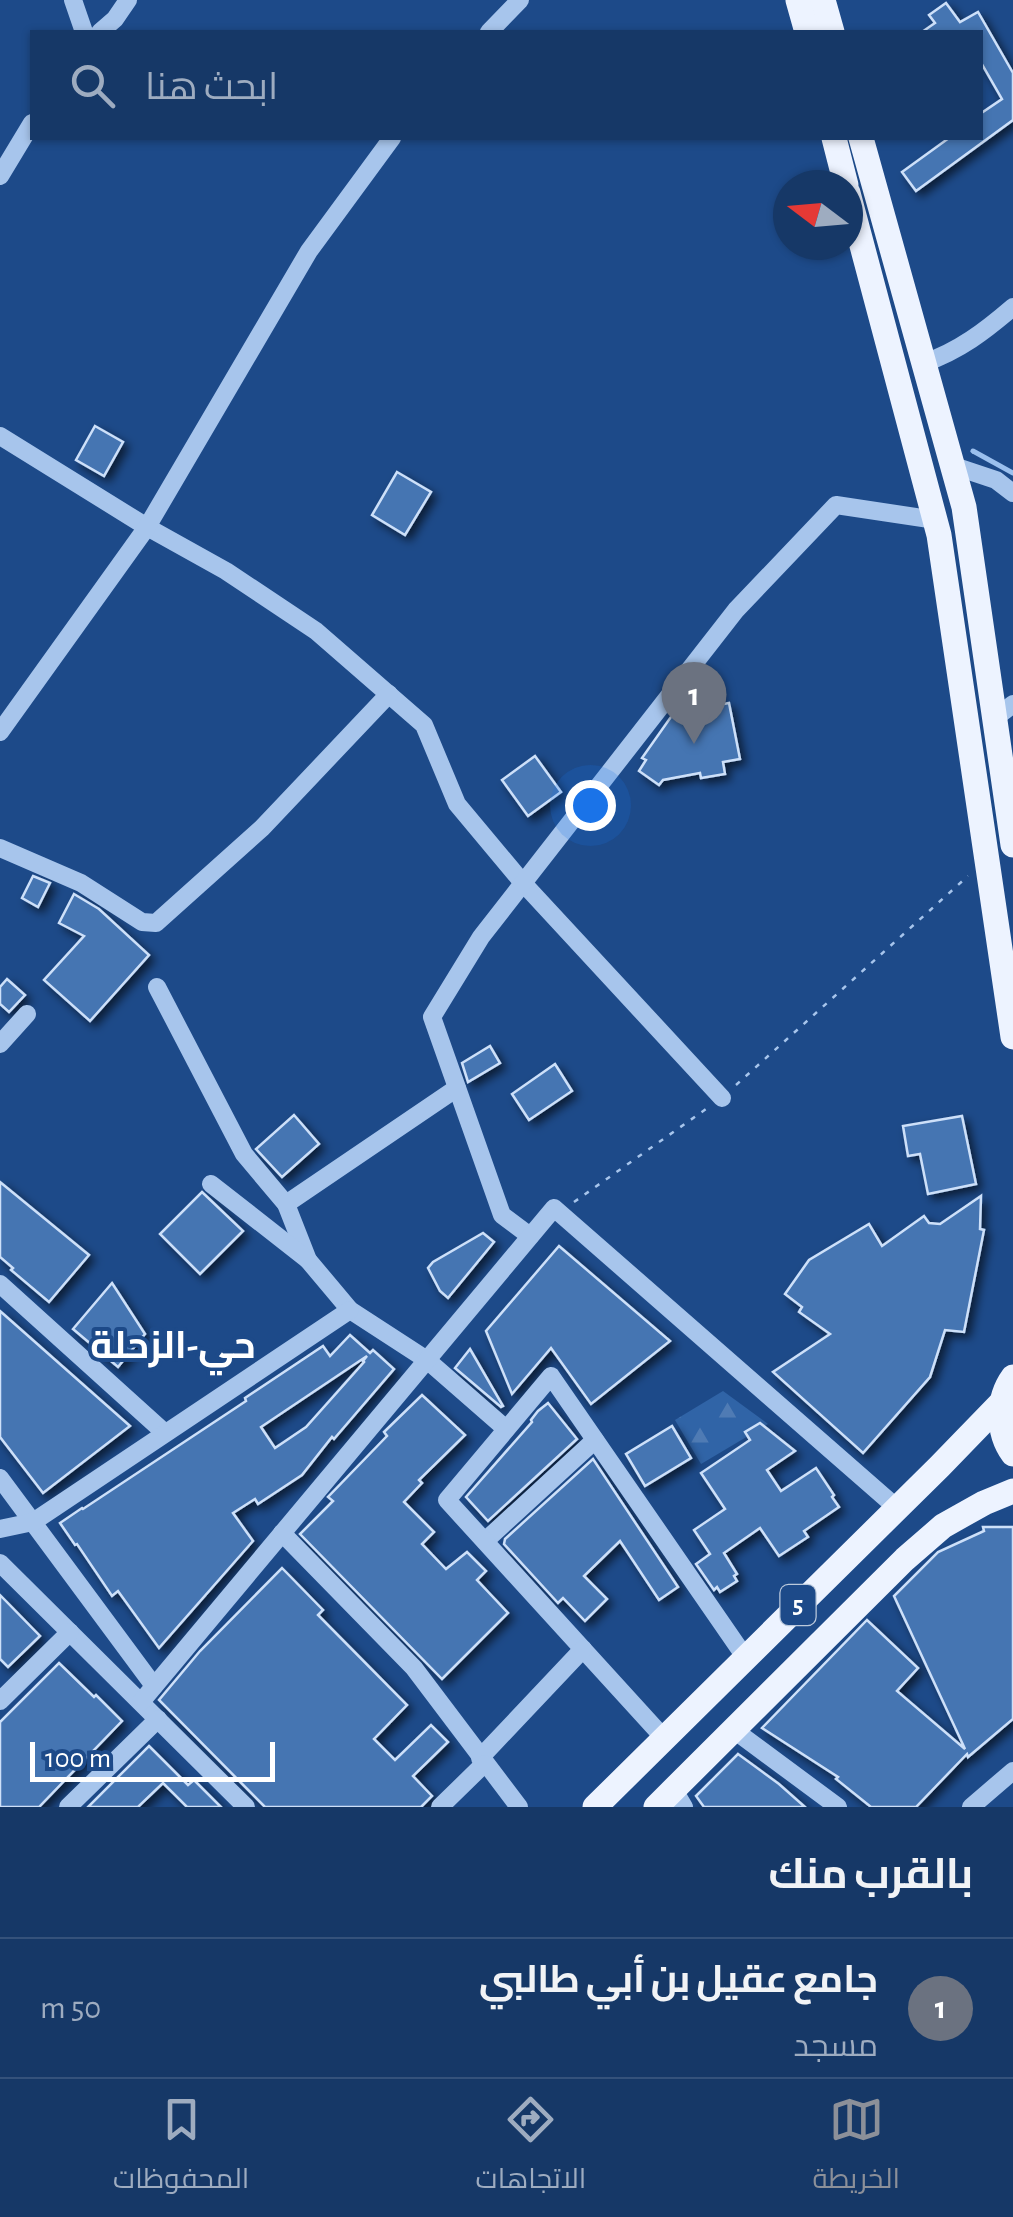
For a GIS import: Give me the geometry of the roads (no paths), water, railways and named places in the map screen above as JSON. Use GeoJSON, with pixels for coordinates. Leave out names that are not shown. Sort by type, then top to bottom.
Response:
{"type":"FeatureCollection","features":[{"type":"Feature","properties":{"kind":"main road"},"geometry":{"type":"LineString","coordinates":[[798,0],[806,30]]}},
{"type":"Feature","properties":{"kind":"main road"},"geometry":{"type":"LineString","coordinates":[[824,0],[832,30]]}},
{"type":"Feature","properties":{"kind":"main road"},"geometry":{"type":"LineString","coordinates":[[835,140],[842,170]]}},
{"type":"Feature","properties":{"kind":"main road"},"geometry":{"type":"LineString","coordinates":[[862,140],[964,507],[1004,711],[1013,844]]}},
{"type":"Feature","properties":{"kind":"main road"},"geometry":{"type":"LineString","coordinates":[[863,249],[940,535],[1013,1037]]}},
{"type":"Feature","properties":{"kind":"main road"},"geometry":{"type":"LineString","coordinates":[[1013,1377],[1001,1403],[1001,1426],[1013,1454]]}},
{"type":"Feature","properties":{"kind":"main road","name":"5"},"geometry":{"type":"LineString","coordinates":[[594,1807],[1001,1403]]}},
{"type":"Feature","properties":{"kind":"main road","name":"5"},"geometry":{"type":"LineString","coordinates":[[671,1801],[734,1730],[905,1559],[942,1526],[1013,1491]]}},
{"type":"Feature","properties":{"kind":"main road"},"geometry":{"type":"LineString","coordinates":[[612,1807],[615,1792],[625,1777]]}},
{"type":"Feature","properties":{"kind":"street"},"geometry":{"type":"LineString","coordinates":[[73,0],[83,30]]}},
{"type":"Feature","properties":{"kind":"street"},"geometry":{"type":"LineString","coordinates":[[102,30],[128,0]]}},
{"type":"Feature","properties":{"kind":"street"},"geometry":{"type":"LineString","coordinates":[[491,30],[520,0]]}},
{"type":"Feature","properties":{"kind":"street"},"geometry":{"type":"LineString","coordinates":[[0,176],[30,127]]}},
{"type":"Feature","properties":{"kind":"street"},"geometry":{"type":"LineString","coordinates":[[0,732],[147,527],[309,251],[391,140]]}},
{"type":"Feature","properties":{"kind":"street"},"geometry":{"type":"LineString","coordinates":[[924,362],[980,336],[1013,306]]}},
{"type":"Feature","properties":{"kind":"street"},"geometry":{"type":"LineString","coordinates":[[0,436],[226,571],[316,631],[424,725],[458,804],[523,883],[722,1098]]}},
{"type":"Feature","properties":{"kind":"street"},"geometry":{"type":"LineString","coordinates":[[952,466],[996,480],[1013,492]]}},
{"type":"Feature","properties":{"kind":"street"},"geometry":{"type":"LineString","coordinates":[[530,1236],[502,1215],[432,1016],[482,936],[736,610],[836,505],[936,520]]}},
{"type":"Feature","properties":{"kind":"street"},"geometry":{"type":"LineString","coordinates":[[0,848],[81,883],[142,922],[156,923],[262,828],[389,694]]}},
{"type":"Feature","properties":{"kind":"street"},"geometry":{"type":"LineString","coordinates":[[157,987],[244,1154],[286,1204],[308,1260]]}},
{"type":"Feature","properties":{"kind":"street"},"geometry":{"type":"LineString","coordinates":[[0,1044],[27,1014]]}},
{"type":"Feature","properties":{"kind":"street"},"geometry":{"type":"LineString","coordinates":[[286,1204],[457,1088]]}},
{"type":"Feature","properties":{"kind":"street"},"geometry":{"type":"LineString","coordinates":[[212,1184],[308,1260],[350,1310],[427,1360],[506,1429]]}},
{"type":"Feature","properties":{"kind":"street"},"geometry":{"type":"LineString","coordinates":[[141,1702],[554,1208],[897,1508]]}},
{"type":"Feature","properties":{"kind":"street"},"geometry":{"type":"LineString","coordinates":[[0,1284],[166,1434]]}},
{"type":"Feature","properties":{"kind":"street"},"geometry":{"type":"LineString","coordinates":[[0,1529],[33,1522],[350,1310]]}},
{"type":"Feature","properties":{"kind":"street"},"geometry":{"type":"LineString","coordinates":[[663,1737],[447,1500],[550,1376],[745,1657]]}},
{"type":"Feature","properties":{"kind":"street"},"geometry":{"type":"LineString","coordinates":[[485,1542],[595,1440]]}},
{"type":"Feature","properties":{"kind":"street"},"geometry":{"type":"LineString","coordinates":[[0,1478],[154,1686]]}},
{"type":"Feature","properties":{"kind":"street"},"geometry":{"type":"LineString","coordinates":[[282,1533],[414,1668],[518,1807]]}},
{"type":"Feature","properties":{"kind":"street"},"geometry":{"type":"LineString","coordinates":[[0,1563],[245,1807]]}},
{"type":"Feature","properties":{"kind":"street"},"geometry":{"type":"LineString","coordinates":[[0,1702],[70,1632]]}},
{"type":"Feature","properties":{"kind":"street"},"geometry":{"type":"LineString","coordinates":[[440,1807],[583,1649]]}},
{"type":"Feature","properties":{"kind":"street"},"geometry":{"type":"LineString","coordinates":[[68,1807],[158,1719]]}},
{"type":"Feature","properties":{"kind":"street"},"geometry":{"type":"LineString","coordinates":[[734,1730],[838,1807]]}},
{"type":"Feature","properties":{"kind":"street"},"geometry":{"type":"LineString","coordinates":[[971,1807],[1013,1771]]}},
{"type":"Feature","properties":{"kind":"waterway"},"geometry":{"type":"LineString","coordinates":[[973,451],[1013,473]]}},
{"type":"Feature","properties":{"kind":"place","name":"جامع عقيل بن أبي طالبي"},"geometry":{"type":"Point","coordinates":[694,744]}},
{"type":"Feature","properties":{"kind":"district","name":"حي-الزحلة"},"geometry":{"type":"Point","coordinates":[173,1347]}}]}
